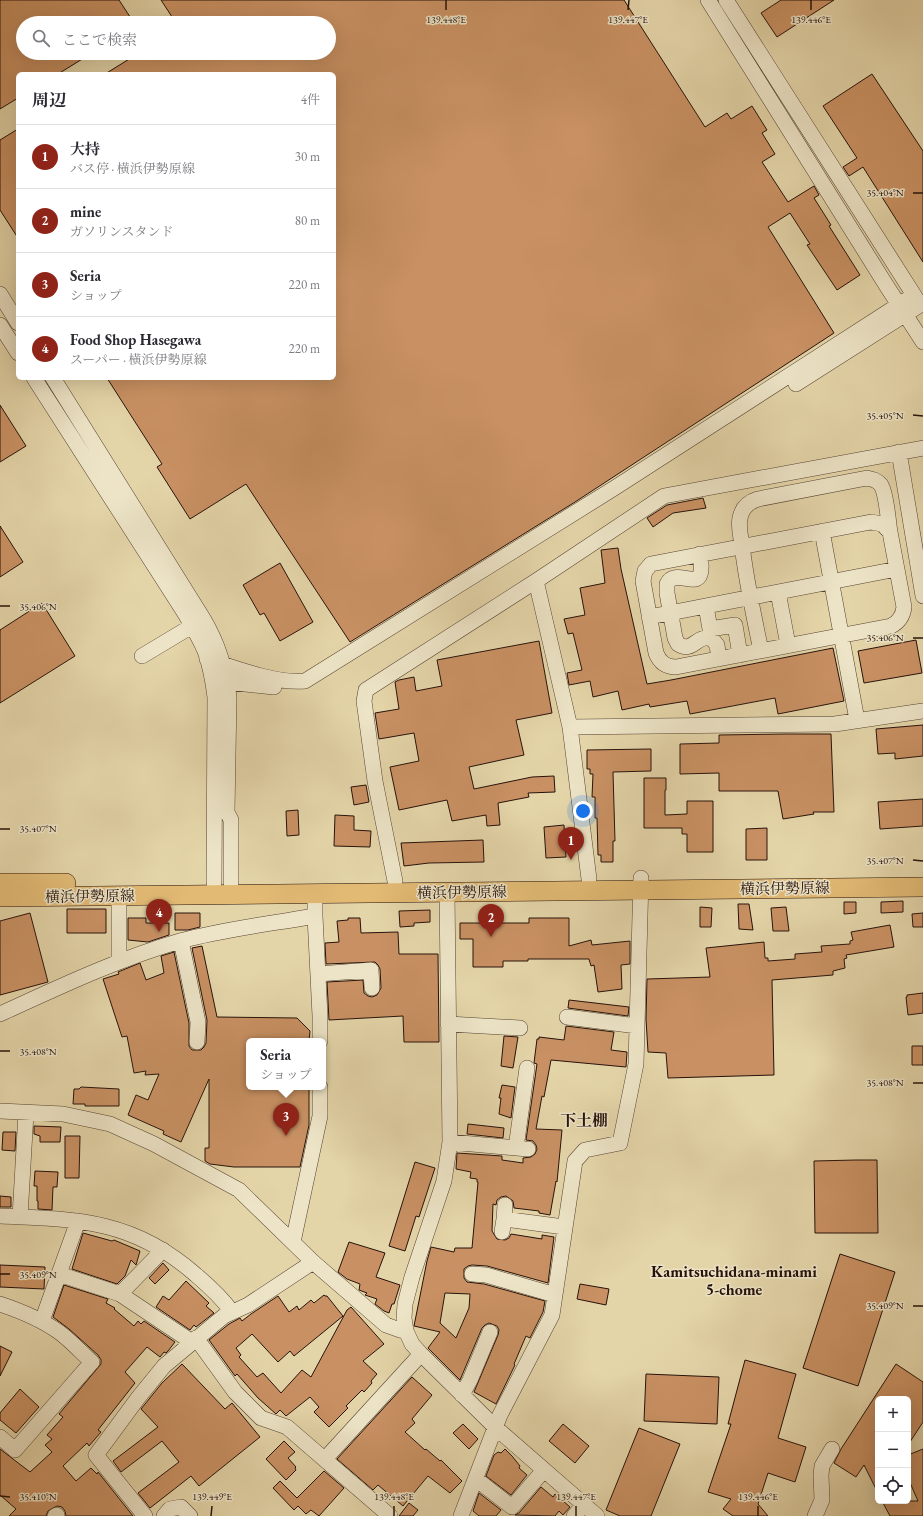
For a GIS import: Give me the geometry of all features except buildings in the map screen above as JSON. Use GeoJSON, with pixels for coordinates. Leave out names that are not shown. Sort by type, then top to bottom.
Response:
{"type":"FeatureCollection","features":[{"type":"Feature","properties":{"kind":"main road","name":"横浜伊勢原線"},"geometry":{"type":"LineString","coordinates":[[0,897],[447,893],[641,884],[923,875]]}},
{"type":"Feature","properties":{"kind":"main road","name":"横浜伊勢原線"},"geometry":{"type":"LineString","coordinates":[[0,883],[223,883],[588,879],[641,884],[923,887]]}},
{"type":"Feature","properties":{"kind":"street"},"geometry":{"type":"LineString","coordinates":[[708,0],[923,342]]}},
{"type":"Feature","properties":{"kind":"street"},"geometry":{"type":"LineString","coordinates":[[207,659],[266,676],[290,681],[305,680],[315,676],[902,310],[919,304],[726,0]]}},
{"type":"Feature","properties":{"kind":"street"},"geometry":{"type":"LineString","coordinates":[[0,294],[16,320]]}},
{"type":"Feature","properties":{"kind":"street"},"geometry":{"type":"LineString","coordinates":[[220,682],[249,684],[295,691],[311,688],[621,495],[902,310]]}},
{"type":"Feature","properties":{"kind":"street"},"geometry":{"type":"LineString","coordinates":[[0,325],[16,350]]}},
{"type":"Feature","properties":{"kind":"street"},"geometry":{"type":"LineString","coordinates":[[35,380],[199,637],[207,659],[229,697],[227,812],[232,820],[223,883]]}},
{"type":"Feature","properties":{"kind":"street"},"geometry":{"type":"LineString","coordinates":[[54,380],[215,640],[223,664],[220,682]]}},
{"type":"Feature","properties":{"kind":"street"},"geometry":{"type":"LineString","coordinates":[[395,881],[374,773],[364,701],[366,690],[536,581],[664,496],[923,448]]}},
{"type":"Feature","properties":{"kind":"street"},"geometry":{"type":"LineString","coordinates":[[899,452],[923,596]]}},
{"type":"Feature","properties":{"kind":"street"},"geometry":{"type":"LineString","coordinates":[[761,651],[750,598],[742,546],[739,527],[740,517],[743,510],[753,501],[867,478],[876,481],[882,489],[887,509],[904,607],[904,612],[898,621],[890,626],[788,645],[761,651],[740,655],[719,658],[676,667],[666,665],[660,660],[656,653],[649,617],[643,581],[643,575],[648,567],[656,563],[700,554],[742,546],[822,531],[874,522],[882,524],[890,532]]}},
{"type":"Feature","properties":{"kind":"street"},"geometry":{"type":"LineString","coordinates":[[822,531],[857,720]]}},
{"type":"Feature","properties":{"kind":"street"},"geometry":{"type":"LineString","coordinates":[[700,554],[702,571],[698,577],[692,580],[675,577],[668,581],[666,588],[675,638],[678,644],[685,647],[688,647],[701,638],[708,638],[715,642],[719,658]]}},
{"type":"Feature","properties":{"kind":"street"},"geometry":{"type":"LineString","coordinates":[[649,617],[897,569]]}},
{"type":"Feature","properties":{"kind":"street"},"geometry":{"type":"LineString","coordinates":[[536,581],[570,727],[588,879]]}},
{"type":"Feature","properties":{"kind":"street"},"geometry":{"type":"LineString","coordinates":[[778,592],[788,645]]}},
{"type":"Feature","properties":{"kind":"street"},"geometry":{"type":"LineString","coordinates":[[706,606],[710,629],[735,624],[740,655]]}},
{"type":"Feature","properties":{"kind":"street"},"geometry":{"type":"LineString","coordinates":[[142,656],[192,626]]}},
{"type":"Feature","properties":{"kind":"street"},"geometry":{"type":"LineString","coordinates":[[570,727],[835,724],[923,711]]}},
{"type":"Feature","properties":{"kind":"street"},"geometry":{"type":"LineString","coordinates":[[461,1516],[500,1415],[552,1314],[575,1161],[585,1150],[620,1143],[636,1064],[641,884]]}},
{"type":"Feature","properties":{"kind":"street"},"geometry":{"type":"LineString","coordinates":[[447,893],[450,1142],[444,1181],[412,1277],[405,1304],[404,1318],[406,1332],[412,1344],[421,1354],[496,1428],[598,1516]]}},
{"type":"Feature","properties":{"kind":"street"},"geometry":{"type":"LineString","coordinates":[[314,894],[320,1038]]}},
{"type":"Feature","properties":{"kind":"street"},"geometry":{"type":"LineString","coordinates":[[119,896],[119,962]]}},
{"type":"Feature","properties":{"kind":"street"},"geometry":{"type":"LineString","coordinates":[[0,1014],[119,962],[181,941],[204,935],[315,916]]}},
{"type":"Feature","properties":{"kind":"street"},"geometry":{"type":"LineString","coordinates":[[181,941],[198,1022],[196,1042]]}},
{"type":"Feature","properties":{"kind":"street"},"geometry":{"type":"LineString","coordinates":[[318,974],[370,963],[372,988]]}},
{"type":"Feature","properties":{"kind":"street"},"geometry":{"type":"LineString","coordinates":[[567,1017],[637,1026]]}},
{"type":"Feature","properties":{"kind":"street"},"geometry":{"type":"LineString","coordinates":[[448,1024],[520,1028]]}},
{"type":"Feature","properties":{"kind":"street"},"geometry":{"type":"LineString","coordinates":[[450,1142],[522,1149],[527,1068]]}},
{"type":"Feature","properties":{"kind":"street"},"geometry":{"type":"LineString","coordinates":[[293,1242],[320,1116],[320,1090]]}},
{"type":"Feature","properties":{"kind":"street"},"geometry":{"type":"LineString","coordinates":[[0,1111],[63,1114],[110,1124],[154,1144],[239,1190],[313,1262],[386,1324],[406,1332]]}},
{"type":"Feature","properties":{"kind":"street"},"geometry":{"type":"LineString","coordinates":[[20,1217],[26,1113]]}},
{"type":"Feature","properties":{"kind":"street"},"geometry":{"type":"LineString","coordinates":[[0,1216],[78,1220],[107,1226],[134,1235],[163,1250],[182,1263],[226,1303],[232,1312]]}},
{"type":"Feature","properties":{"kind":"street"},"geometry":{"type":"LineString","coordinates":[[504,1219],[564,1227]]}},
{"type":"Feature","properties":{"kind":"street"},"geometry":{"type":"LineString","coordinates":[[42,1321],[78,1220]]}},
{"type":"Feature","properties":{"kind":"street"},"geometry":{"type":"LineString","coordinates":[[120,1294],[163,1250]]}},
{"type":"Feature","properties":{"kind":"street"},"geometry":{"type":"LineString","coordinates":[[145,1516],[96,1455],[138,1398],[164,1366],[224,1316],[248,1305],[313,1262]]}},
{"type":"Feature","properties":{"kind":"street"},"geometry":{"type":"LineString","coordinates":[[59,1274],[120,1294],[194,1340],[235,1392],[261,1418],[287,1427],[390,1516]]}},
{"type":"Feature","properties":{"kind":"street"},"geometry":{"type":"LineString","coordinates":[[472,1274],[486,1275],[555,1296]]}},
{"type":"Feature","properties":{"kind":"street"},"geometry":{"type":"LineString","coordinates":[[0,1304],[19,1310],[42,1321],[60,1333],[92,1362],[15,1450],[0,1437]]}},
{"type":"Feature","properties":{"kind":"street"},"geometry":{"type":"LineString","coordinates":[[462,1395],[470,1380],[490,1332]]}},
{"type":"Feature","properties":{"kind":"street"},"geometry":{"type":"LineString","coordinates":[[325,1459],[421,1354]]}},
{"type":"Feature","properties":{"kind":"street"},"geometry":{"type":"LineString","coordinates":[[815,1516],[822,1500],[822,1466],[832,1449]]}},
{"type":"Feature","properties":{"kind":"street"},"geometry":{"type":"LineString","coordinates":[[476,1478],[512,1507],[544,1470]]}},
{"type":"Feature","properties":{"kind":"street"},"geometry":{"type":"LineString","coordinates":[[574,1516],[584,1504]]}},
{"type":"Feature","properties":{"kind":"street"},"geometry":{"type":"LineString","coordinates":[[164,1516],[170,1510],[181,1507],[190,1516]]}},
{"type":"Feature","properties":{"kind":"place","name":"大持"},"geometry":{"type":"Point","coordinates":[571,860]}},
{"type":"Feature","properties":{"kind":"place","name":"Food Shop Hasegawa"},"geometry":{"type":"Point","coordinates":[159,932]}},
{"type":"Feature","properties":{"kind":"place","name":"mine"},"geometry":{"type":"Point","coordinates":[491,937]}},
{"type":"Feature","properties":{"kind":"place","name":"Seria"},"geometry":{"type":"Point","coordinates":[286,1136]}},
{"type":"Feature","properties":{"kind":"district","name":"下土棚"},"geometry":{"type":"Point","coordinates":[584,1120]}},
{"type":"Feature","properties":{"kind":"district","name":"Kamitsuchidana-minami 5-chome"},"geometry":{"type":"Point","coordinates":[734,1280]}}]}
